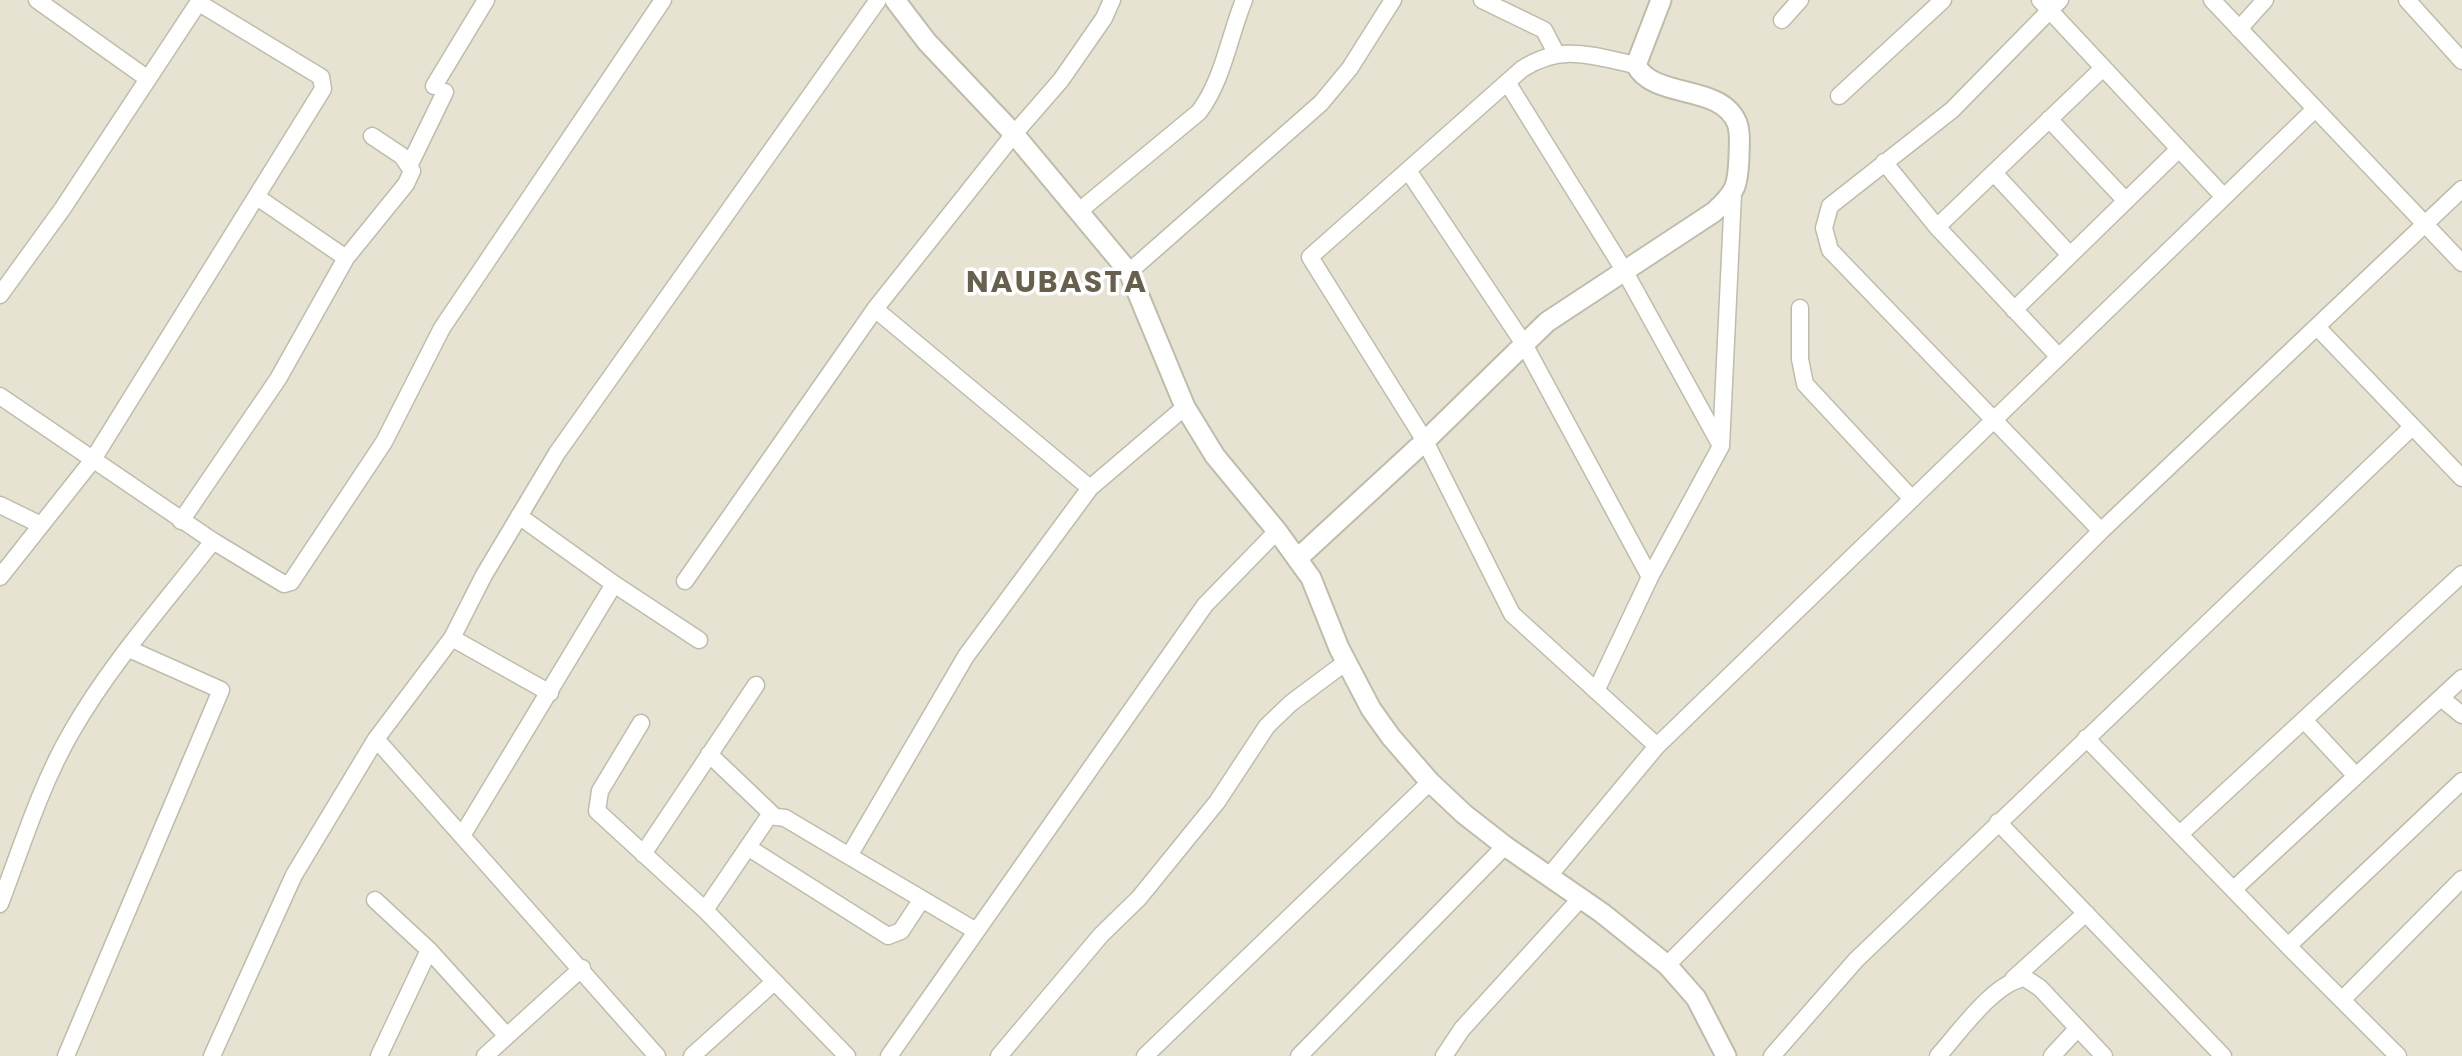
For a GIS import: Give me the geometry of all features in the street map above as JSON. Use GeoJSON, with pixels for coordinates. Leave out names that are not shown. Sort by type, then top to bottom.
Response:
{"type":"FeatureCollection","features":[{"type":"Feature","properties":{"kind":"street"},"geometry":{"type":"LineString","coordinates":[[37,0],[148,79]]}},
{"type":"Feature","properties":{"kind":"street"},"geometry":{"type":"LineString","coordinates":[[410,164],[440,89],[486,0]]}},
{"type":"Feature","properties":{"kind":"street"},"geometry":{"type":"LineString","coordinates":[[0,396],[181,521],[284,584],[292,582],[384,442],[442,328],[663,0]]}},
{"type":"Feature","properties":{"kind":"street"},"geometry":{"type":"LineString","coordinates":[[212,1056],[274,915],[376,738],[452,638],[557,453],[878,0]]}},
{"type":"Feature","properties":{"kind":"street"},"geometry":{"type":"LineString","coordinates":[[895,0],[927,42],[1014,134],[1129,272],[1185,407],[1215,456],[1277,531],[1311,578],[1346,662],[1371,709],[1430,782],[1505,846],[1581,898],[1667,964],[1696,998],[1726,1056]]}},
{"type":"Feature","properties":{"kind":"street"},"geometry":{"type":"LineString","coordinates":[[685,582],[875,309],[1014,134],[1061,80],[1104,19],[1112,0]]}},
{"type":"Feature","properties":{"kind":"street"},"geometry":{"type":"LineString","coordinates":[[1078,212],[1199,113],[1214,92],[1227,43],[1244,0]]}},
{"type":"Feature","properties":{"kind":"street"},"geometry":{"type":"LineString","coordinates":[[1129,272],[1327,97],[1350,68],[1393,0]]}},
{"type":"Feature","properties":{"kind":"street"},"geometry":{"type":"LineString","coordinates":[[1482,0],[1545,30],[1556,52]]}},
{"type":"Feature","properties":{"kind":"street"},"geometry":{"type":"LineString","coordinates":[[1636,65],[1661,0]]}},
{"type":"Feature","properties":{"kind":"street"},"geometry":{"type":"LineString","coordinates":[[1782,20],[1800,0]]}},
{"type":"Feature","properties":{"kind":"street"},"geometry":{"type":"LineString","coordinates":[[1839,96],[1942,0]]}},
{"type":"Feature","properties":{"kind":"street"},"geometry":{"type":"LineString","coordinates":[[2212,0],[2462,263]]}},
{"type":"Feature","properties":{"kind":"street"},"geometry":{"type":"LineString","coordinates":[[2239,29],[2265,0]]}},
{"type":"Feature","properties":{"kind":"street"},"geometry":{"type":"LineString","coordinates":[[2407,0],[2462,61]]}},
{"type":"Feature","properties":{"kind":"street"},"geometry":{"type":"LineString","coordinates":[[0,295],[63,208],[200,1],[321,77],[323,81],[319,97],[92,461],[0,578]]}},
{"type":"Feature","properties":{"kind":"street"},"geometry":{"type":"LineString","coordinates":[[2101,530],[1830,250],[1824,228],[1830,206],[1952,110],[2050,3],[2103,68],[2224,197]]}},
{"type":"Feature","properties":{"kind":"street"},"geometry":{"type":"LineString","coordinates":[[1596,691],[1650,577],[1721,446],[1733,194],[1738,180],[1739,130],[1731,114],[1713,102],[1645,77],[1636,65],[1573,52],[1556,52],[1540,58],[1507,82],[1409,172],[1310,257],[1425,441],[1513,614],[1596,691],[1657,746]]}},
{"type":"Feature","properties":{"kind":"street"},"geometry":{"type":"LineString","coordinates":[[1937,227],[2103,68]]}},
{"type":"Feature","properties":{"kind":"street"},"geometry":{"type":"LineString","coordinates":[[1507,82],[1624,270],[1721,446]]}},
{"type":"Feature","properties":{"kind":"street"},"geometry":{"type":"LineString","coordinates":[[1549,876],[1657,746],[2315,109]]}},
{"type":"Feature","properties":{"kind":"street"},"geometry":{"type":"LineString","coordinates":[[2049,120],[2126,201]]}},
{"type":"Feature","properties":{"kind":"street"},"geometry":{"type":"LineString","coordinates":[[181,521],[278,379],[346,258],[406,184],[412,171],[410,164],[372,136]]}},
{"type":"Feature","properties":{"kind":"street"},"geometry":{"type":"LineString","coordinates":[[2014,310],[2179,149]]}},
{"type":"Feature","properties":{"kind":"street"},"geometry":{"type":"LineString","coordinates":[[1884,162],[1937,227],[2059,357]]}},
{"type":"Feature","properties":{"kind":"street"},"geometry":{"type":"LineString","coordinates":[[1409,172],[1524,344],[1650,577]]}},
{"type":"Feature","properties":{"kind":"street"},"geometry":{"type":"LineString","coordinates":[[1994,173],[2070,255]]}},
{"type":"Feature","properties":{"kind":"street"},"geometry":{"type":"LineString","coordinates":[[1667,964],[2101,530],[2462,189]]}},
{"type":"Feature","properties":{"kind":"street"},"geometry":{"type":"LineString","coordinates":[[1297,559],[1425,441],[1547,322],[1714,212],[1733,194]]}},
{"type":"Feature","properties":{"kind":"street"},"geometry":{"type":"LineString","coordinates":[[257,197],[346,258]]}},
{"type":"Feature","properties":{"kind":"street"},"geometry":{"type":"LineString","coordinates":[[1800,308],[1800,359],[1805,384],[1912,499]]}},
{"type":"Feature","properties":{"kind":"street"},"geometry":{"type":"LineString","coordinates":[[875,309],[1090,488]]}},
{"type":"Feature","properties":{"kind":"street"},"geometry":{"type":"LineString","coordinates":[[2317,327],[2462,478]]}},
{"type":"Feature","properties":{"kind":"street"},"geometry":{"type":"LineString","coordinates":[[849,856],[966,656],[1090,488],[1185,407]]}},
{"type":"Feature","properties":{"kind":"street"},"geometry":{"type":"LineString","coordinates":[[1772,1056],[1856,960],[2413,426]]}},
{"type":"Feature","properties":{"kind":"street"},"geometry":{"type":"LineString","coordinates":[[0,505],[41,525]]}},
{"type":"Feature","properties":{"kind":"street"},"geometry":{"type":"LineString","coordinates":[[519,516],[614,584],[699,640]]}},
{"type":"Feature","properties":{"kind":"street"},"geometry":{"type":"LineString","coordinates":[[889,1056],[1205,605],[1277,531]]}},
{"type":"Feature","properties":{"kind":"street"},"geometry":{"type":"LineString","coordinates":[[0,904],[36,807],[70,734],[90,700],[213,541]]}},
{"type":"Feature","properties":{"kind":"street"},"geometry":{"type":"LineString","coordinates":[[2180,834],[2462,574]]}},
{"type":"Feature","properties":{"kind":"street"},"geometry":{"type":"LineString","coordinates":[[463,834],[614,584]]}},
{"type":"Feature","properties":{"kind":"street"},"geometry":{"type":"LineString","coordinates":[[452,638],[550,693]]}},
{"type":"Feature","properties":{"kind":"street"},"geometry":{"type":"LineString","coordinates":[[66,1056],[220,690],[129,649]]}},
{"type":"Feature","properties":{"kind":"street"},"geometry":{"type":"LineString","coordinates":[[999,1056],[1101,935],[1139,898],[1217,802],[1267,726],[1291,703],[1346,662]]}},
{"type":"Feature","properties":{"kind":"street"},"geometry":{"type":"LineString","coordinates":[[2234,889],[2462,678]]}},
{"type":"Feature","properties":{"kind":"street"},"geometry":{"type":"LineString","coordinates":[[643,854],[756,685]]}},
{"type":"Feature","properties":{"kind":"street"},"geometry":{"type":"LineString","coordinates":[[2441,698],[2462,715]]}},
{"type":"Feature","properties":{"kind":"street"},"geometry":{"type":"LineString","coordinates":[[2304,720],[2356,776]]}},
{"type":"Feature","properties":{"kind":"street"},"geometry":{"type":"LineString","coordinates":[[641,723],[600,791],[596,806],[643,854],[705,910],[847,1056]]}},
{"type":"Feature","properties":{"kind":"street"},"geometry":{"type":"LineString","coordinates":[[376,738],[657,1056]]}},
{"type":"Feature","properties":{"kind":"street"},"geometry":{"type":"LineString","coordinates":[[2086,738],[2398,1056]]}},
{"type":"Feature","properties":{"kind":"street"},"geometry":{"type":"LineString","coordinates":[[709,754],[773,815],[785,818],[976,932]]}},
{"type":"Feature","properties":{"kind":"street"},"geometry":{"type":"LineString","coordinates":[[2288,946],[2462,781]]}},
{"type":"Feature","properties":{"kind":"street"},"geometry":{"type":"LineString","coordinates":[[1145,1056],[1430,782]]}},
{"type":"Feature","properties":{"kind":"street"},"geometry":{"type":"LineString","coordinates":[[705,910],[766,819],[773,815]]}},
{"type":"Feature","properties":{"kind":"street"},"geometry":{"type":"LineString","coordinates":[[1998,822],[2223,1056]]}},
{"type":"Feature","properties":{"kind":"street"},"geometry":{"type":"LineString","coordinates":[[1299,1056],[1505,846]]}},
{"type":"Feature","properties":{"kind":"street"},"geometry":{"type":"LineString","coordinates":[[749,848],[888,936],[901,931],[922,900]]}},
{"type":"Feature","properties":{"kind":"street"},"geometry":{"type":"LineString","coordinates":[[2342,1000],[2462,878]]}},
{"type":"Feature","properties":{"kind":"street"},"geometry":{"type":"LineString","coordinates":[[1444,1056],[1462,1029],[1581,898]]}},
{"type":"Feature","properties":{"kind":"street"},"geometry":{"type":"LineString","coordinates":[[375,900],[429,950],[506,1035]]}},
{"type":"Feature","properties":{"kind":"street"},"geometry":{"type":"LineString","coordinates":[[1938,1056],[1994,994],[2014,979],[2085,912]]}},
{"type":"Feature","properties":{"kind":"street"},"geometry":{"type":"LineString","coordinates":[[379,1056],[429,950]]}},
{"type":"Feature","properties":{"kind":"street"},"geometry":{"type":"LineString","coordinates":[[485,1056],[582,968]]}},
{"type":"Feature","properties":{"kind":"street"},"geometry":{"type":"LineString","coordinates":[[2014,979],[2025,978],[2040,988],[2104,1056]]}},
{"type":"Feature","properties":{"kind":"street"},"geometry":{"type":"LineString","coordinates":[[692,1056],[774,982]]}},
{"type":"Feature","properties":{"kind":"street"},"geometry":{"type":"LineString","coordinates":[[2052,1056],[2077,1028]]}},
{"type":"Feature","properties":{"kind":"shaded area"},"geometry":{"type":"Polygon","coordinates":[[[0,0],[2462,0],[2462,1056],[0,1056],[0,0]]]}},
{"type":"Feature","properties":{"kind":"district","name":"NAUBASTA"},"geometry":{"type":"Point","coordinates":[1057,284]}}]}
